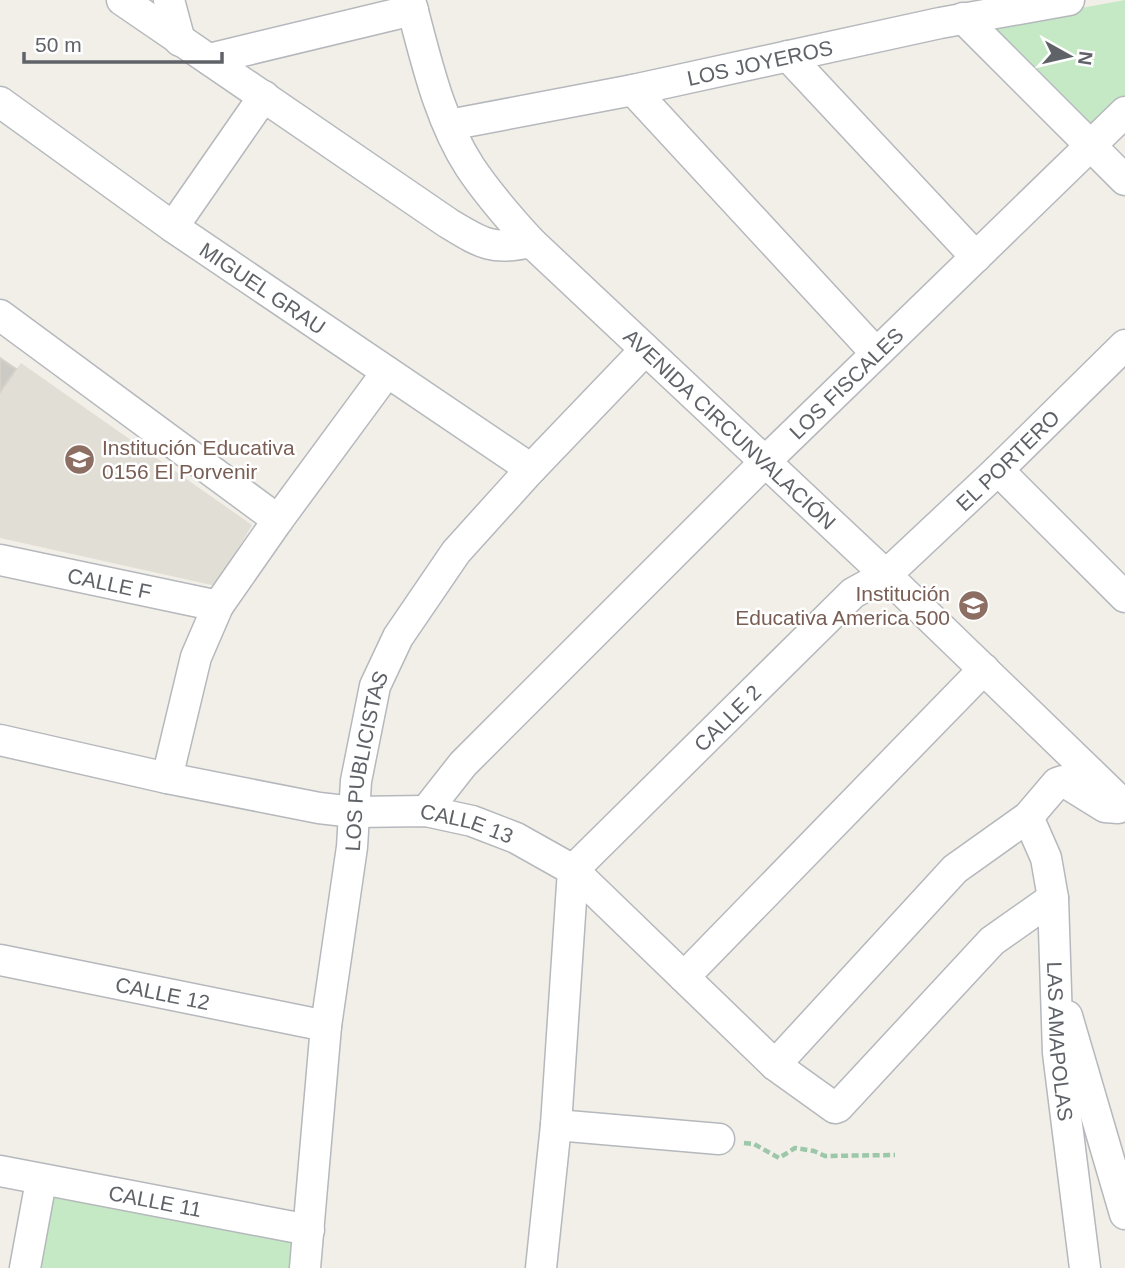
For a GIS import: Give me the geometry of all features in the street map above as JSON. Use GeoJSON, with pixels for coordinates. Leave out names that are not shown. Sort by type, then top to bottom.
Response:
{"type":"FeatureCollection","features":[{"type":"Feature","properties":{"kind":"street"},"geometry":{"type":"LineString","coordinates":[[122,0],[481,243],[509,247],[531,242]]}},
{"type":"Feature","properties":{"kind":"street"},"geometry":{"type":"LineString","coordinates":[[169,0],[180,41]]}},
{"type":"Feature","properties":{"kind":"street","name":"LOS JOYEROS"},"geometry":{"type":"LineString","coordinates":[[449,125],[633,90],[788,56],[947,14],[1069,0]]}},
{"type":"Feature","properties":{"kind":"street"},"geometry":{"type":"LineString","coordinates":[[209,59],[367,9],[411,5]]}},
{"type":"Feature","properties":{"kind":"street","name":"AVENIDA CIRCUNVALACIÓN"},"geometry":{"type":"LineString","coordinates":[[411,5],[431,76],[449,125],[469,165],[499,207],[531,242],[886,575],[1125,806]]}},
{"type":"Feature","properties":{"kind":"street"},"geometry":{"type":"LineString","coordinates":[[947,14],[1125,180]]}},
{"type":"Feature","properties":{"kind":"street"},"geometry":{"type":"LineString","coordinates":[[788,56],[976,257]]}},
{"type":"Feature","properties":{"kind":"street"},"geometry":{"type":"LineString","coordinates":[[633,90],[876,353]]}},
{"type":"Feature","properties":{"kind":"street"},"geometry":{"type":"LineString","coordinates":[[173,227],[264,96]]}},
{"type":"Feature","properties":{"kind":"street","name":"MIGUEL GRAU"},"geometry":{"type":"LineString","coordinates":[[3,109],[531,468]]}},
{"type":"Feature","properties":{"kind":"street","name":"LOS FISCALES"},"geometry":{"type":"LineString","coordinates":[[426,811],[463,764],[765,462],[1125,111]]}},
{"type":"Feature","properties":{"kind":"street"},"geometry":{"type":"LineString","coordinates":[[0,315],[278,520]]}},
{"type":"Feature","properties":{"kind":"street","name":"LOS PUBLICISTAS"},"geometry":{"type":"LineString","coordinates":[[305,1268],[326,1026],[352,847],[356,781],[375,687],[398,637],[456,552],[531,468],[645,350]]}},
{"type":"Feature","properties":{"kind":"street","name":"EL PORTERO"},"geometry":{"type":"LineString","coordinates":[[886,575],[1119,362]]}},
{"type":"Feature","properties":{"kind":"street"},"geometry":{"type":"LineString","coordinates":[[167,778],[196,657],[218,606],[387,372]]}},
{"type":"Feature","properties":{"kind":"street"},"geometry":{"type":"LineString","coordinates":[[998,470],[1125,597]]}},
{"type":"Feature","properties":{"kind":"street","name":"CALLE F"},"geometry":{"type":"LineString","coordinates":[[0,560],[218,606]]}},
{"type":"Feature","properties":{"kind":"street","name":"CALLE 2"},"geometry":{"type":"LineString","coordinates":[[573,870],[853,593],[886,575]]}},
{"type":"Feature","properties":{"kind":"street"},"geometry":{"type":"LineString","coordinates":[[684,977],[984,669]]}},
{"type":"Feature","properties":{"kind":"street","name":"CALLE 13"},"geometry":{"type":"LineString","coordinates":[[0,740],[167,778],[319,808],[354,812],[426,811],[472,821],[516,838],[573,870],[775,1065],[831,1107],[838,1107],[992,941],[1053,898]]}},
{"type":"Feature","properties":{"kind":"street"},"geometry":{"type":"LineString","coordinates":[[775,1065],[955,869],[1028,817],[1057,783],[1063,781],[1105,807],[1115,809],[1125,806]]}},
{"type":"Feature","properties":{"kind":"street","name":"LAS AMAPOLAS"},"geometry":{"type":"LineString","coordinates":[[1028,817],[1046,858],[1053,898],[1058,1053],[1085,1268]]}},
{"type":"Feature","properties":{"kind":"street"},"geometry":{"type":"LineString","coordinates":[[541,1268],[556,1125],[573,870]]}},
{"type":"Feature","properties":{"kind":"street","name":"CALLE 12"},"geometry":{"type":"LineString","coordinates":[[0,960],[326,1026]]}},
{"type":"Feature","properties":{"kind":"street"},"geometry":{"type":"LineString","coordinates":[[1057,1003],[1067,1015],[1072,1030],[1125,1213]]}},
{"type":"Feature","properties":{"kind":"street"},"geometry":{"type":"LineString","coordinates":[[556,1125],[719,1139]]}},
{"type":"Feature","properties":{"kind":"street","name":"CALLE 11"},"geometry":{"type":"LineString","coordinates":[[0,1171],[41,1181],[309,1230]]}},
{"type":"Feature","properties":{"kind":"street"},"geometry":{"type":"LineString","coordinates":[[25,1268],[41,1181]]}},
{"type":"Feature","properties":{"kind":"path"},"geometry":{"type":"LineString","coordinates":[[719,1139],[754,1144],[779,1158],[795,1148],[825,1156],[895,1155]]}},
{"type":"Feature","properties":{"kind":"shaded area","name":"Institución Educativa 0156 El Porvenir"},"geometry":{"type":"Polygon","coordinates":[[[21,363],[252,525],[216,586],[0,538],[0,392],[21,363]]]}},
{"type":"Feature","properties":{"kind":"green space"},"geometry":{"type":"Polygon","coordinates":[[[1125,0],[1125,100],[1095,130],[995,36],[995,27],[1000,23],[1125,0]]]}},
{"type":"Feature","properties":{"kind":"green space"},"geometry":{"type":"Polygon","coordinates":[[[50,1193],[302,1241],[299,1268],[35,1268],[50,1193]]]}},
{"type":"Feature","properties":{"kind":"building"},"geometry":{"type":"Polygon","coordinates":[[[0,358],[16,369],[0,392],[0,358]]]}},
{"type":"Feature","properties":{"kind":"place","name":"Institución Educativa 0156 El Porvenir"},"geometry":{"type":"Point","coordinates":[79,459]}},
{"type":"Feature","properties":{"kind":"place","name":"Institución Educativa America 500"},"geometry":{"type":"Point","coordinates":[973,605]}}]}
